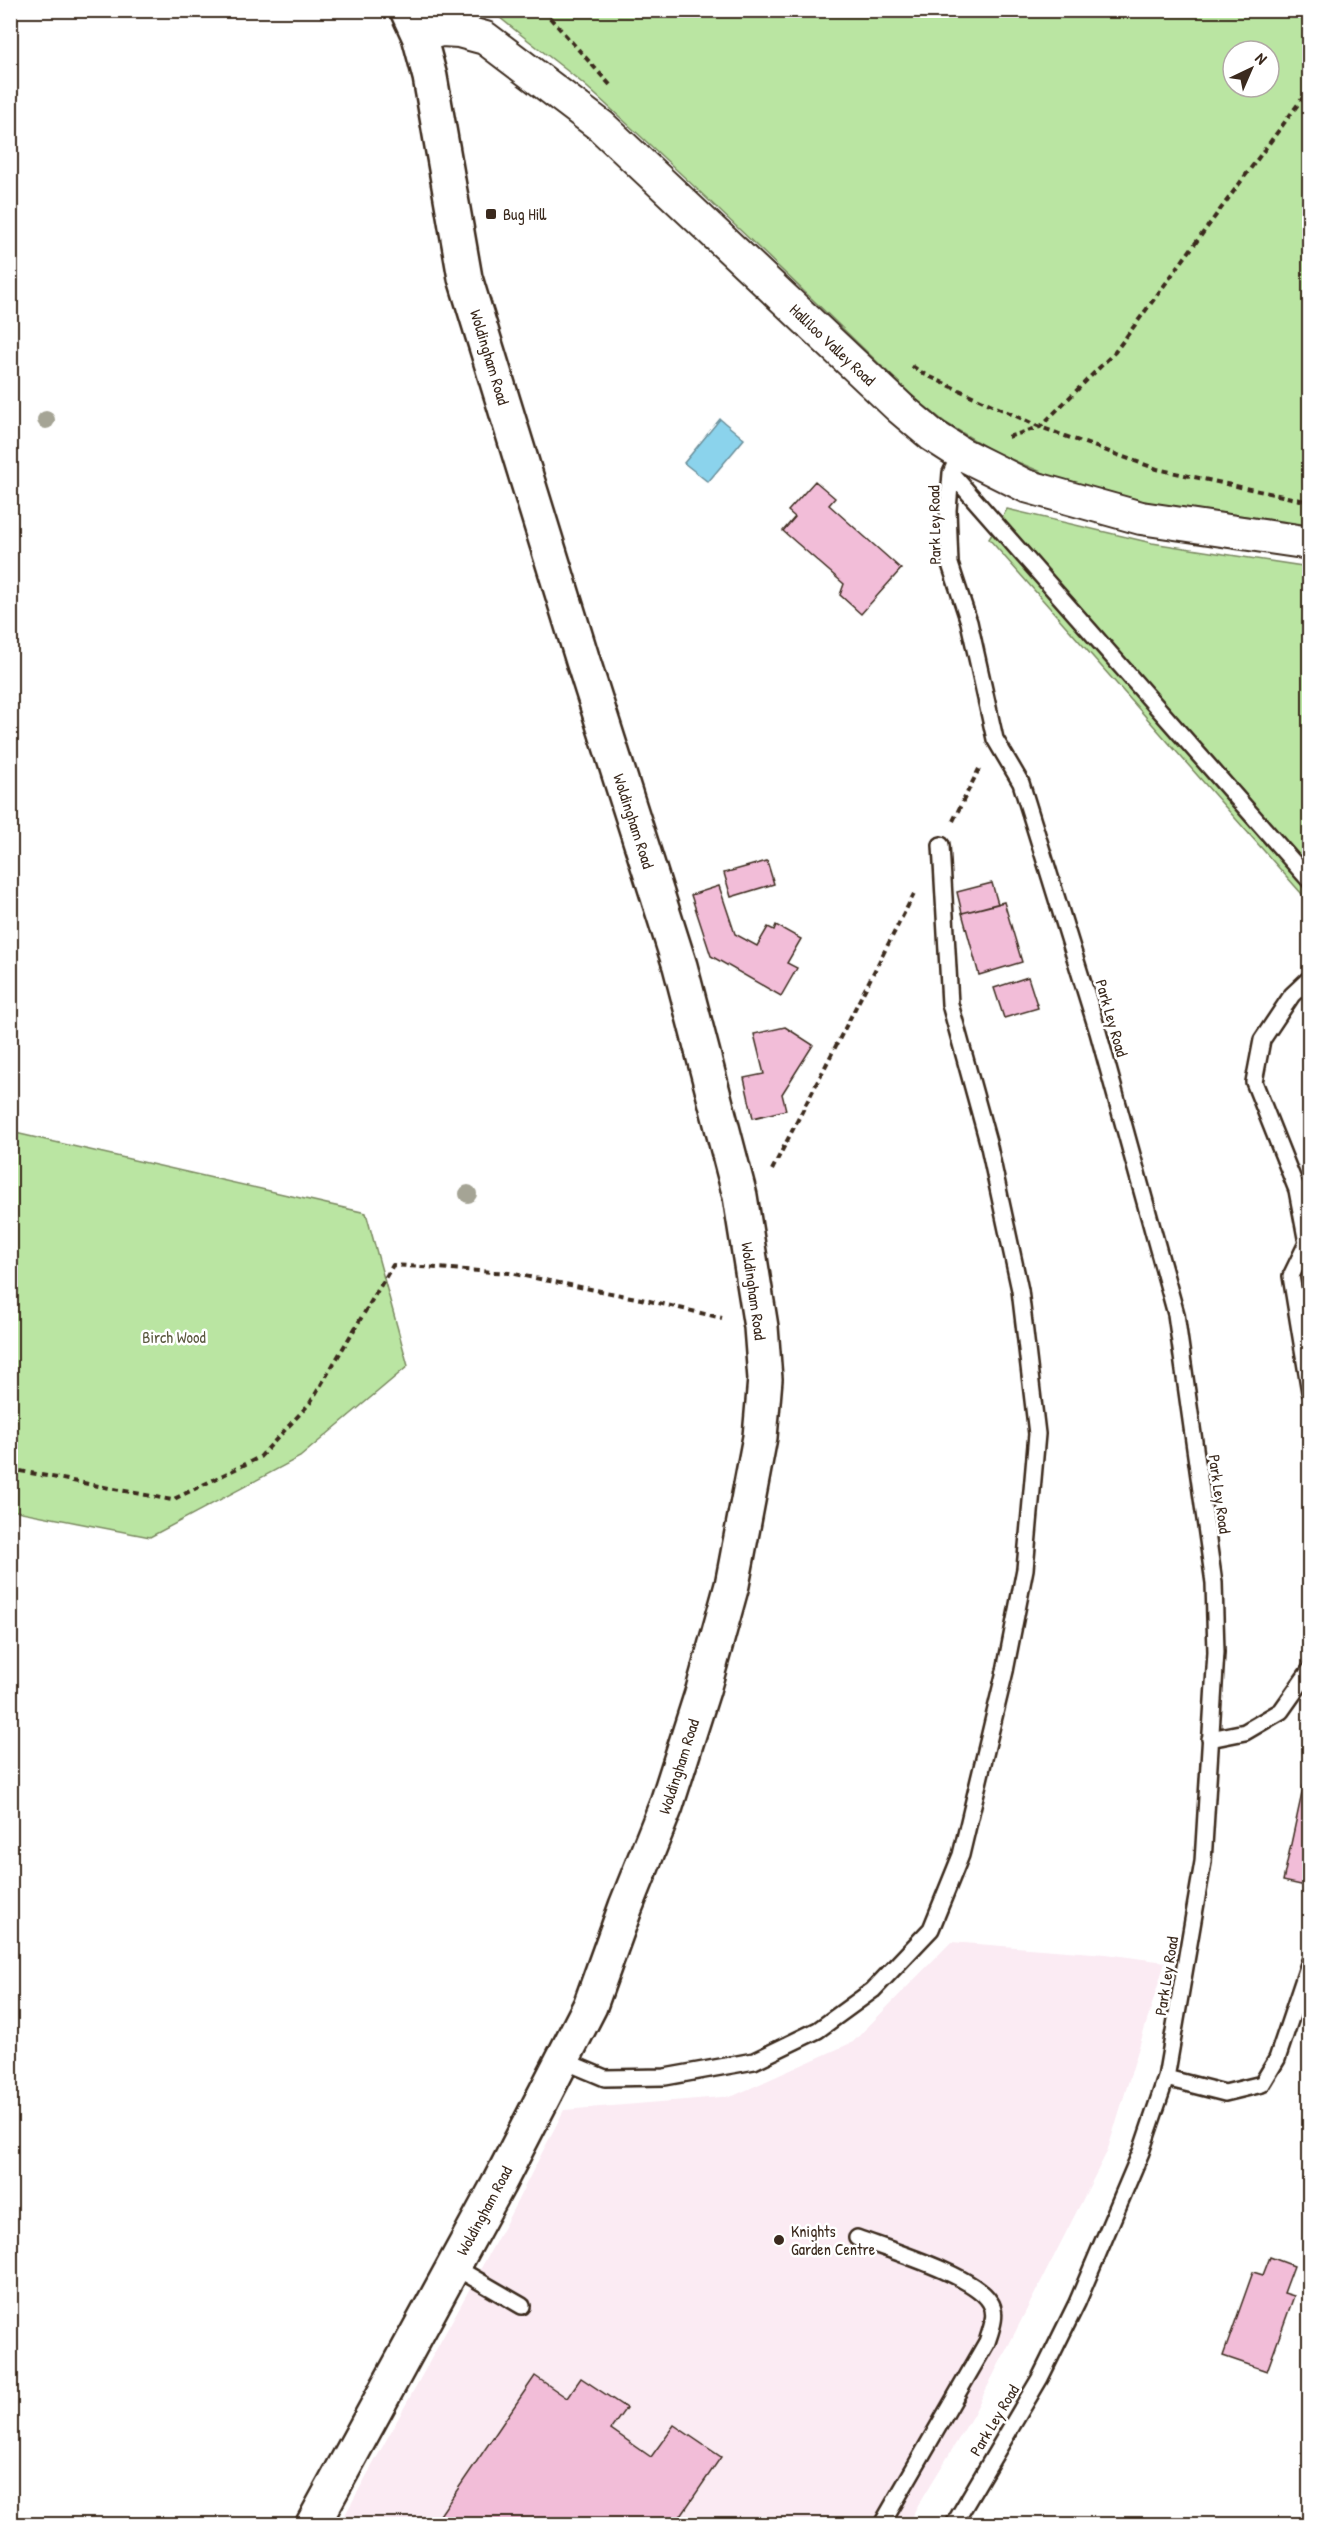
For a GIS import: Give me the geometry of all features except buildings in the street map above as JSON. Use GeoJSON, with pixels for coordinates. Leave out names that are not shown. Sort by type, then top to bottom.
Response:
{"type":"FeatureCollection","features":[{"type":"Feature","properties":{"kind":"street","name":"Halliloo Valley Road"},"geometry":{"type":"LineString","coordinates":[[413,23],[485,38],[601,126],[900,408],[932,435],[956,463],[1026,486],[1141,518],[1310,543]]}},
{"type":"Feature","properties":{"kind":"street","name":"Woldingham Road"},"geometry":{"type":"LineString","coordinates":[[314,2524],[498,2185],[590,2006],[626,1906],[666,1806],[709,1669],[732,1585],[760,1437],[765,1379],[760,1328],[740,1196],[680,966],[465,278],[430,77],[413,23]]}},
{"type":"Feature","properties":{"kind":"lane","name":"Park Ley Road"},"geometry":{"type":"LineString","coordinates":[[954,2524],[1041,2378],[1077,2303],[1141,2152],[1166,2079],[1203,1862],[1216,1652],[1214,1583],[1176,1314],[1098,1032],[1021,783],[995,739],[969,622],[950,564],[948,510],[956,463]]}},
{"type":"Feature","properties":{"kind":"lane"},"geometry":{"type":"LineString","coordinates":[[956,463],[1310,881]]}},
{"type":"Feature","properties":{"kind":"lane"},"geometry":{"type":"LineString","coordinates":[[562,2060],[605,2078],[665,2077],[754,2061],[818,2030],[873,1990],[931,1929],[961,1855],[1005,1671],[1024,1569],[1037,1434],[1020,1290],[987,1142],[950,1004],[941,845]]}},
{"type":"Feature","properties":{"kind":"lane"},"geometry":{"type":"LineString","coordinates":[[1310,978],[1292,996],[1262,1040],[1254,1082],[1298,1190],[1307,1243],[1291,1276],[1310,1392]]}},
{"type":"Feature","properties":{"kind":"lane"},"geometry":{"type":"LineString","coordinates":[[1210,1739],[1245,1732],[1281,1710],[1310,1670]]}},
{"type":"Feature","properties":{"kind":"lane"},"geometry":{"type":"LineString","coordinates":[[1166,2079],[1225,2093],[1262,2084],[1277,2059],[1310,1961]]}},
{"type":"Feature","properties":{"kind":"lane"},"geometry":{"type":"LineString","coordinates":[[857,2238],[962,2279],[980,2290],[992,2303],[994,2321],[987,2342],[882,2524]]}},
{"type":"Feature","properties":{"kind":"lane"},"geometry":{"type":"LineString","coordinates":[[453,2266],[522,2306]]}},
{"type":"Feature","properties":{"kind":"path"},"geometry":{"type":"LineString","coordinates":[[1310,88],[1115,352],[1040,427],[1157,469],[1310,502]]}},
{"type":"Feature","properties":{"kind":"path"},"geometry":{"type":"LineString","coordinates":[[767,1180],[995,739]]}},
{"type":"Feature","properties":{"kind":"path"},"geometry":{"type":"LineString","coordinates":[[10,1469],[172,1500],[260,1457],[310,1403],[393,1265],[509,1273],[641,1299],[760,1328]]}},
{"type":"Feature","properties":{"kind":"shaded area","name":"Knights Garden Centre"},"geometry":{"type":"Polygon","coordinates":[[[951,1942],[1106,1954],[1165,1962],[1107,2152],[973,2415],[907,2524],[340,2524],[507,2221],[564,2110],[733,2096],[853,2042],[951,1942]]]}},
{"type":"Feature","properties":{"kind":"green space"},"geometry":{"type":"Polygon","coordinates":[[[492,11],[1309,11],[1309,525],[1152,503],[1065,482],[994,452],[946,423],[916,399],[712,203],[564,68],[492,11]]]}},
{"type":"Feature","properties":{"kind":"green space"},"geometry":{"type":"Polygon","coordinates":[[[1007,509],[1152,543],[1309,567],[1309,902],[989,539],[1007,509]]]}},
{"type":"Feature","properties":{"kind":"green space","name":"Birch Wood"},"geometry":{"type":"Polygon","coordinates":[[[11,1132],[366,1213],[408,1366],[300,1457],[150,1537],[11,1510],[11,1132]]]}},
{"type":"Feature","properties":{"kind":"water"},"geometry":{"type":"Polygon","coordinates":[[[720,419],[744,439],[708,482],[684,463],[720,419]]]}},
{"type":"Feature","properties":{"kind":"place","name":"Bug Hill"},"geometry":{"type":"Point","coordinates":[491,214]}},
{"type":"Feature","properties":{"kind":"place","name":"Knights Garden Centre"},"geometry":{"type":"Point","coordinates":[779,2240]}}]}
